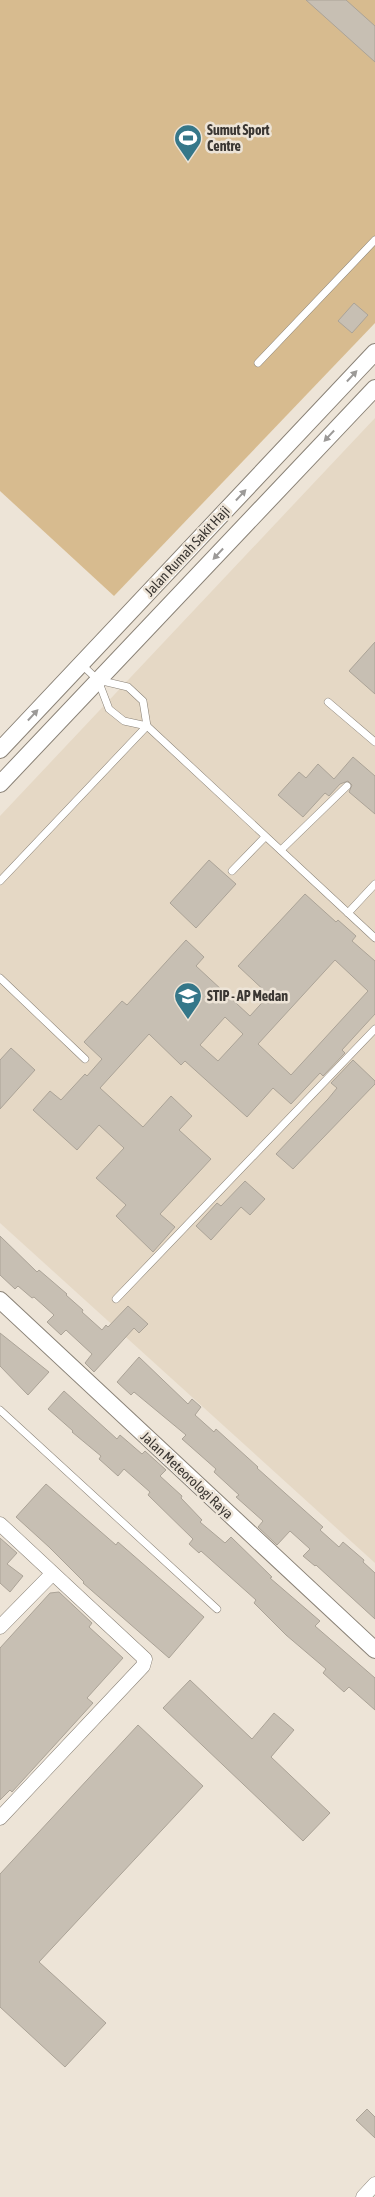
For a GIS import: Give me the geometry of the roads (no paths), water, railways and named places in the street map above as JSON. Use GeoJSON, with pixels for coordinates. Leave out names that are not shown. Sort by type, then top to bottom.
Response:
{"type":"FeatureCollection","features":[{"type":"Feature","properties":{"kind":"street","name":"Jalan Rumah Sakit Haji"},"geometry":{"type":"LineString","coordinates":[[0,750],[375,352]]}},
{"type":"Feature","properties":{"kind":"street","name":"Jalan Rumah Sakit Haji"},"geometry":{"type":"LineString","coordinates":[[0,784],[375,388]]}},
{"type":"Feature","properties":{"kind":"street","name":"Jalan Meteorologi Raya"},"geometry":{"type":"LineString","coordinates":[[0,1300],[375,1650]]}},
{"type":"Feature","properties":{"kind":"street"},"geometry":{"type":"LineString","coordinates":[[0,1524],[142,1656],[144,1664],[0,1818]]}},
{"type":"Feature","properties":{"kind":"street"},"geometry":{"type":"LineString","coordinates":[[0,1627],[52,1574]]}},
{"type":"Feature","properties":{"kind":"street"},"geometry":{"type":"LineString","coordinates":[[363,2197],[375,2184]]}},
{"type":"Feature","properties":{"kind":"lane"},"geometry":{"type":"LineString","coordinates":[[258,362],[375,240]]}},
{"type":"Feature","properties":{"kind":"lane"},"geometry":{"type":"LineString","coordinates":[[81,664],[98,680],[109,709],[124,721],[147,726],[375,938]]}},
{"type":"Feature","properties":{"kind":"lane"},"geometry":{"type":"LineString","coordinates":[[98,680],[128,687],[143,701],[147,726]]}},
{"type":"Feature","properties":{"kind":"lane"},"geometry":{"type":"LineString","coordinates":[[328,702],[375,742]]}},
{"type":"Feature","properties":{"kind":"lane"},"geometry":{"type":"LineString","coordinates":[[0,881],[147,726]]}},
{"type":"Feature","properties":{"kind":"lane"},"geometry":{"type":"LineString","coordinates":[[281,850],[347,786]]}},
{"type":"Feature","properties":{"kind":"lane"},"geometry":{"type":"LineString","coordinates":[[232,871],[265,837]]}},
{"type":"Feature","properties":{"kind":"lane"},"geometry":{"type":"LineString","coordinates":[[348,912],[375,884]]}},
{"type":"Feature","properties":{"kind":"lane"},"geometry":{"type":"LineString","coordinates":[[0,978],[85,1059]]}},
{"type":"Feature","properties":{"kind":"lane"},"geometry":{"type":"LineString","coordinates":[[116,1298],[375,1029]]}},
{"type":"Feature","properties":{"kind":"lane"},"geometry":{"type":"LineString","coordinates":[[0,1410],[217,1609]]}},
{"type":"Feature","properties":{"kind":"place","name":"Sumut Sport Centre"},"geometry":{"type":"Point","coordinates":[188,162]}},
{"type":"Feature","properties":{"kind":"place","name":"STIP - AP Medan"},"geometry":{"type":"Point","coordinates":[188,1020]}}]}
